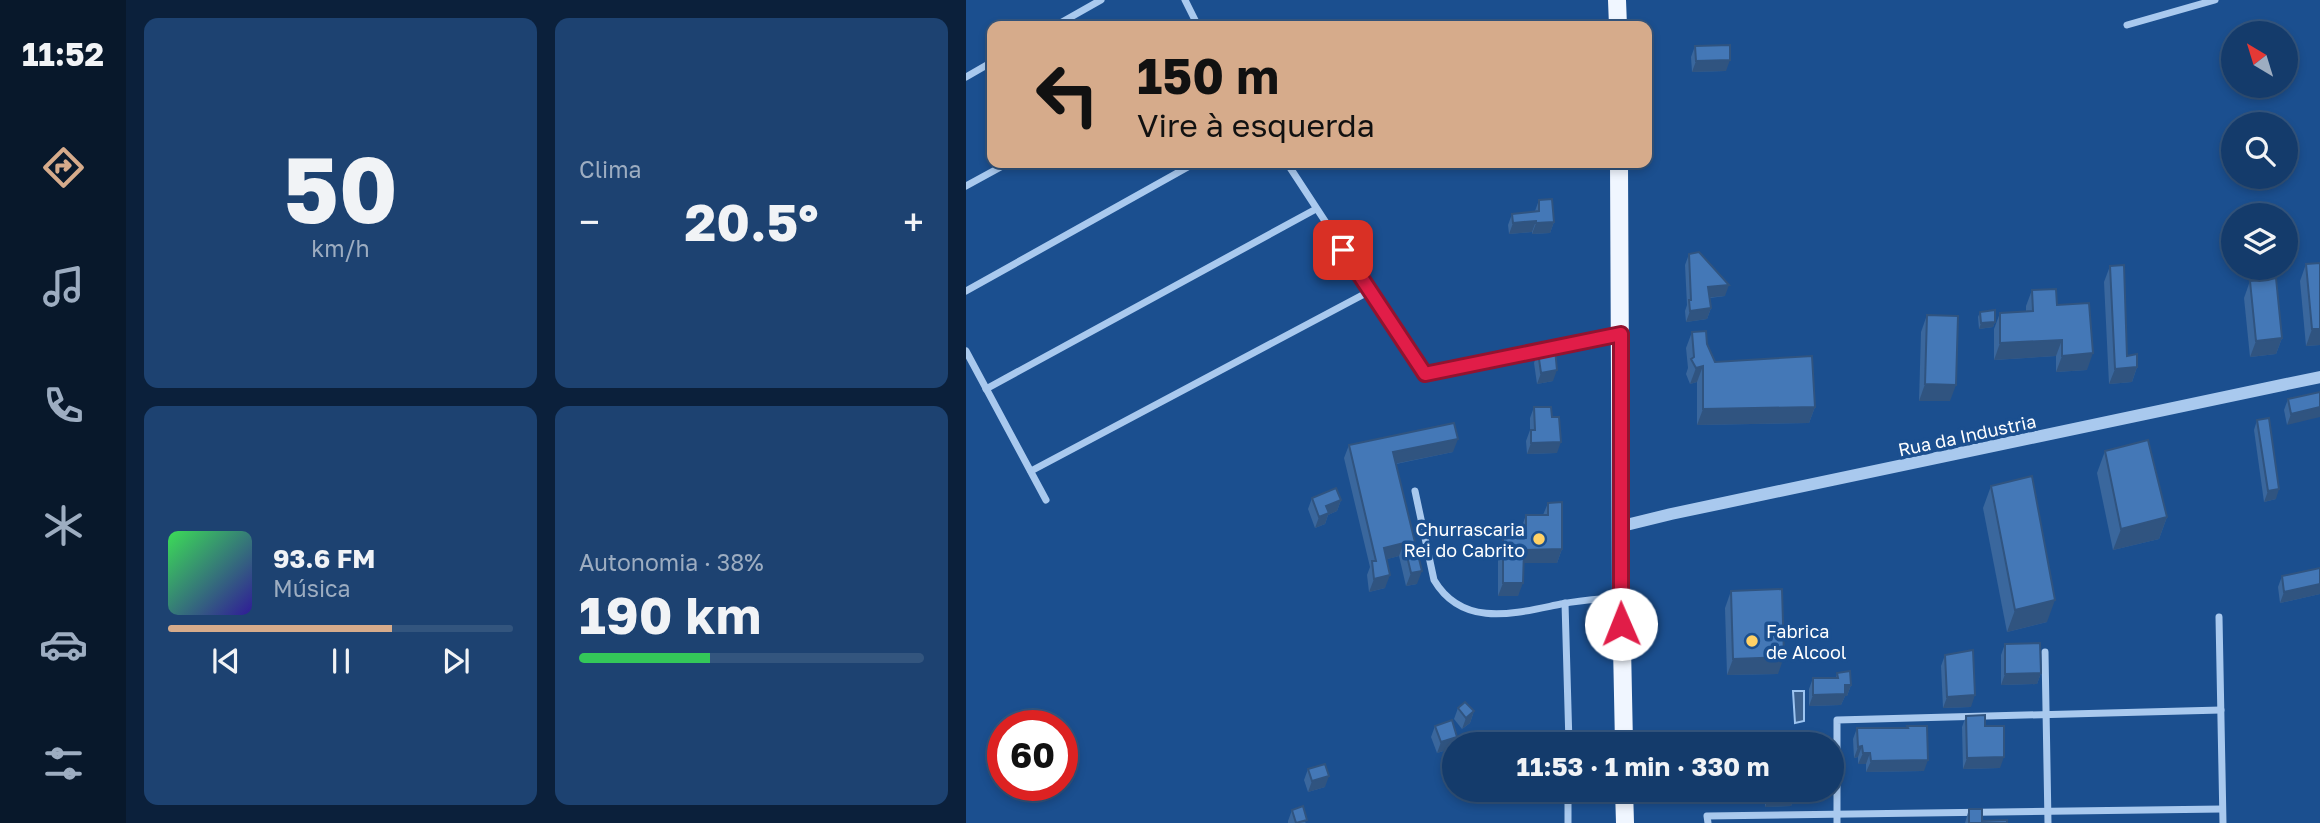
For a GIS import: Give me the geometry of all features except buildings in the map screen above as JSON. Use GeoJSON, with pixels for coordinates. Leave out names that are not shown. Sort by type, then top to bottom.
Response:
{"type":"FeatureCollection","features":[{"type":"Feature","properties":{"kind":"main road"},"geometry":{"type":"LineString","coordinates":[[1617,0],[1618,21]]}},
{"type":"Feature","properties":{"kind":"main road"},"geometry":{"type":"LineString","coordinates":[[1619,168],[1622,526],[1620,597],[1624,732]]}},
{"type":"Feature","properties":{"kind":"main road"},"geometry":{"type":"LineString","coordinates":[[1624,802],[1625,823]]}},
{"type":"Feature","properties":{"kind":"street"},"geometry":{"type":"LineString","coordinates":[[1064,21],[1101,0]]}},
{"type":"Feature","properties":{"kind":"street"},"geometry":{"type":"LineString","coordinates":[[1185,0],[1196,21]]}},
{"type":"Feature","properties":{"kind":"street"},"geometry":{"type":"LineString","coordinates":[[2127,25],[2215,0]]}},
{"type":"Feature","properties":{"kind":"street"},"geometry":{"type":"LineString","coordinates":[[966,76],[987,65]]}},
{"type":"Feature","properties":{"kind":"street"},"geometry":{"type":"LineString","coordinates":[[966,186],[999,168]]}},
{"type":"Feature","properties":{"kind":"street"},"geometry":{"type":"LineString","coordinates":[[966,291],[1186,168]]}},
{"type":"Feature","properties":{"kind":"street"},"geometry":{"type":"LineString","coordinates":[[1290,168],[1425,374],[1621,334]]}},
{"type":"Feature","properties":{"kind":"street"},"geometry":{"type":"LineString","coordinates":[[986,388],[1315,209]]}},
{"type":"Feature","properties":{"kind":"street"},"geometry":{"type":"LineString","coordinates":[[1031,471],[1370,292]]}},
{"type":"Feature","properties":{"kind":"street"},"geometry":{"type":"LineString","coordinates":[[966,351],[1046,500]]}},
{"type":"Feature","properties":{"kind":"street","name":"Rua da Industria"},"geometry":{"type":"LineString","coordinates":[[1622,526],[2320,377]]}},
{"type":"Feature","properties":{"kind":"street"},"geometry":{"type":"LineString","coordinates":[[1415,491],[1434,580],[1447,598],[1459,606],[1487,614],[1515,614],[1564,603],[1620,597]]}},
{"type":"Feature","properties":{"kind":"street"},"geometry":{"type":"LineString","coordinates":[[1564,603],[1569,732]]}},
{"type":"Feature","properties":{"kind":"street"},"geometry":{"type":"LineString","coordinates":[[2219,617],[2223,823]]}},
{"type":"Feature","properties":{"kind":"street"},"geometry":{"type":"LineString","coordinates":[[2045,652],[2048,823]]}},
{"type":"Feature","properties":{"kind":"street"},"geometry":{"type":"LineString","coordinates":[[1837,823],[1837,720],[2221,710]]}},
{"type":"Feature","properties":{"kind":"street"},"geometry":{"type":"LineString","coordinates":[[1568,823],[1569,802]]}},
{"type":"Feature","properties":{"kind":"street"},"geometry":{"type":"LineString","coordinates":[[1708,823],[1707,816],[2222,810]]}},
{"type":"Feature","properties":{"kind":"water"},"geometry":{"type":"Polygon","coordinates":[[[1793,691],[1804,691],[1804,721],[1795,723],[1793,691]]]}},
{"type":"Feature","properties":{"kind":"place","name":"Churrascaria Rei do Cabrito"},"geometry":{"type":"Point","coordinates":[1539,539]}},
{"type":"Feature","properties":{"kind":"place","name":"Fabrica de Alcool"},"geometry":{"type":"Point","coordinates":[1752,641]}},
{"type":"Feature","properties":{"kind":"route"},"geometry":{"type":"LineString","coordinates":[[1343,250],[1425,374],[1621,334],[1621,624]]}}]}
